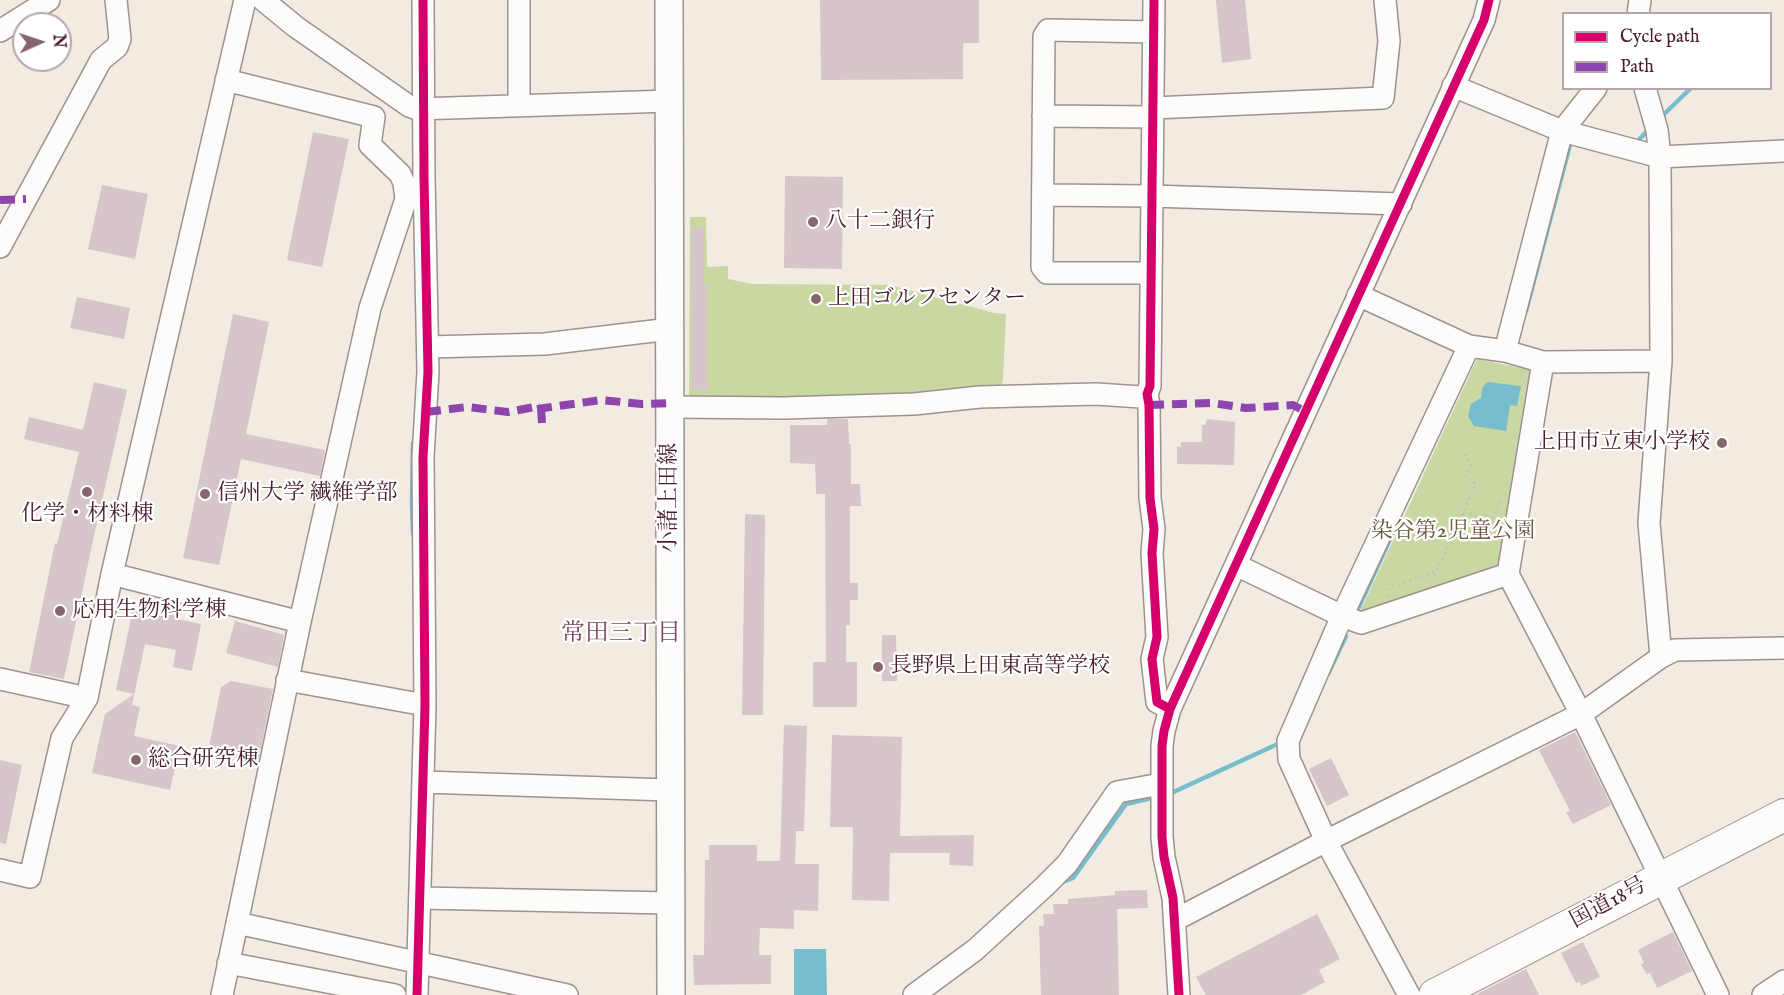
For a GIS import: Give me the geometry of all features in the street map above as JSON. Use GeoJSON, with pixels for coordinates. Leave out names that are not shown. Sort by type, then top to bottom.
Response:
{"type":"FeatureCollection","features":[{"type":"Feature","properties":{"kind":"highway","name":"国道18号"},"geometry":{"type":"LineString","coordinates":[[1435,995],[1784,815]]}},
{"type":"Feature","properties":{"kind":"main road","name":"小諸上田線"},"geometry":{"type":"LineString","coordinates":[[669,0],[671,995]]}},
{"type":"Feature","properties":{"kind":"street"},"geometry":{"type":"LineString","coordinates":[[0,31],[50,0]]}},
{"type":"Feature","properties":{"kind":"street"},"geometry":{"type":"LineString","coordinates":[[0,247],[101,60],[117,47],[120,39],[116,0]]}},
{"type":"Feature","properties":{"kind":"street"},"geometry":{"type":"LineString","coordinates":[[0,870],[30,877],[62,738],[87,698],[112,574],[245,0]]}},
{"type":"Feature","properties":{"kind":"street"},"geometry":{"type":"LineString","coordinates":[[263,0],[296,27],[409,106],[420,109],[519,104],[670,101]]}},
{"type":"Feature","properties":{"kind":"street"},"geometry":{"type":"LineString","coordinates":[[417,995],[414,960],[420,898],[423,782],[421,704],[423,457],[428,347],[420,109],[423,0]]}},
{"type":"Feature","properties":{"kind":"street"},"geometry":{"type":"LineString","coordinates":[[519,0],[519,104]]}},
{"type":"Feature","properties":{"kind":"street"},"geometry":{"type":"LineString","coordinates":[[1154,0],[1150,386],[1147,394],[1157,637],[1152,659],[1157,702],[1170,709]]}},
{"type":"Feature","properties":{"kind":"street"},"geometry":{"type":"LineString","coordinates":[[1043,116],[1153,112],[1383,98],[1389,41],[1385,0]]}},
{"type":"Feature","properties":{"kind":"street"},"geometry":{"type":"LineString","coordinates":[[1179,995],[1175,920],[1164,857],[1163,738],[1170,709],[1484,20],[1489,0]]}},
{"type":"Feature","properties":{"kind":"street"},"geometry":{"type":"LineString","coordinates":[[1151,273],[1047,273],[1042,267],[1043,116],[1044,36],[1048,30],[1154,32]]}},
{"type":"Feature","properties":{"kind":"street"},"geometry":{"type":"LineString","coordinates":[[222,995],[287,680],[370,308],[406,199],[400,174],[370,145],[374,117],[226,80]]}},
{"type":"Feature","properties":{"kind":"street"},"geometry":{"type":"LineString","coordinates":[[1453,86],[1562,131],[1660,157],[1784,151]]}},
{"type":"Feature","properties":{"kind":"street"},"geometry":{"type":"LineString","coordinates":[[1505,351],[1562,131],[1594,90]]}},
{"type":"Feature","properties":{"kind":"street"},"geometry":{"type":"LineString","coordinates":[[1646,90],[1655,124],[1660,157],[1661,361],[1649,523],[1661,657]]}},
{"type":"Feature","properties":{"kind":"street"},"geometry":{"type":"LineString","coordinates":[[1043,195],[1401,204]]}},
{"type":"Feature","properties":{"kind":"street"},"geometry":{"type":"LineString","coordinates":[[1358,295],[1469,346],[1505,351],[1543,362],[1661,361]]}},
{"type":"Feature","properties":{"kind":"street"},"geometry":{"type":"LineString","coordinates":[[428,347],[551,344],[670,329]]}},
{"type":"Feature","properties":{"kind":"street"},"geometry":{"type":"LineString","coordinates":[[1409,995],[1326,841],[1289,759],[1288,741],[1342,616],[1469,346]]}},
{"type":"Feature","properties":{"kind":"street"},"geometry":{"type":"LineString","coordinates":[[1543,362],[1514,489],[1516,524],[1508,574],[1581,714],[1718,995]]}},
{"type":"Feature","properties":{"kind":"street"},"geometry":{"type":"LineString","coordinates":[[670,407],[871,406],[980,397],[1096,394],[1141,396],[1147,394]]}},
{"type":"Feature","properties":{"kind":"street"},"geometry":{"type":"LineString","coordinates":[[1236,565],[1361,623],[1508,574]]}},
{"type":"Feature","properties":{"kind":"street"},"geometry":{"type":"LineString","coordinates":[[112,574],[300,622]]}},
{"type":"Feature","properties":{"kind":"street"},"geometry":{"type":"LineString","coordinates":[[1175,920],[1326,841],[1581,714],[1661,657],[1675,650],[1784,648]]}},
{"type":"Feature","properties":{"kind":"street"},"geometry":{"type":"LineString","coordinates":[[0,680],[87,698]]}},
{"type":"Feature","properties":{"kind":"street"},"geometry":{"type":"LineString","coordinates":[[287,680],[421,704]]}},
{"type":"Feature","properties":{"kind":"street"},"geometry":{"type":"LineString","coordinates":[[423,782],[669,790]]}},
{"type":"Feature","properties":{"kind":"street"},"geometry":{"type":"LineString","coordinates":[[914,995],[975,950],[1067,864],[1117,792],[1162,792]]}},
{"type":"Feature","properties":{"kind":"street"},"geometry":{"type":"LineString","coordinates":[[420,898],[670,903]]}},
{"type":"Feature","properties":{"kind":"street"},"geometry":{"type":"LineString","coordinates":[[237,923],[567,995]]}},
{"type":"Feature","properties":{"kind":"street"},"geometry":{"type":"LineString","coordinates":[[228,963],[395,995]]}},
{"type":"Feature","properties":{"kind":"street"},"geometry":{"type":"LineString","coordinates":[[1763,995],[1784,981]]}},
{"type":"Feature","properties":{"kind":"path"},"geometry":{"type":"LineString","coordinates":[[1422,602],[1476,484],[1465,478],[1471,464],[1462,450]]}},
{"type":"Feature","properties":{"kind":"path"},"geometry":{"type":"LineString","coordinates":[[1463,513],[1492,519],[1503,497],[1506,498],[1504,521],[1516,524]]}},
{"type":"Feature","properties":{"kind":"path"},"geometry":{"type":"LineString","coordinates":[[1378,617],[1390,587],[1437,571]]}},
{"type":"Feature","properties":{"kind":"green space","name":"上田ゴルフセンター"},"geometry":{"type":"Polygon","coordinates":[[[690,217],[706,217],[707,267],[728,266],[728,279],[752,284],[890,285],[994,313],[1006,314],[1003,379],[1000,391],[689,403],[690,217]]]}},
{"type":"Feature","properties":{"kind":"green space","name":"染谷第2児童公園"},"geometry":{"type":"Polygon","coordinates":[[[1477,359],[1531,370],[1498,571],[1364,618],[1360,612],[1477,359]]]}},
{"type":"Feature","properties":{"kind":"water"},"geometry":{"type":"Polygon","coordinates":[[[1487,382],[1521,386],[1517,406],[1510,405],[1506,431],[1474,426],[1468,416],[1471,404],[1481,398],[1482,389],[1487,382]]]}},
{"type":"Feature","properties":{"kind":"water"},"geometry":{"type":"Polygon","coordinates":[[[794,949],[826,949],[827,995],[794,995],[794,949]]]}},
{"type":"Feature","properties":{"kind":"building"},"geometry":{"type":"Polygon","coordinates":[[[820,0],[979,0],[979,43],[963,43],[963,79],[821,80],[820,0]]]}},
{"type":"Feature","properties":{"kind":"building"},"geometry":{"type":"Polygon","coordinates":[[[1216,0],[1245,0],[1251,59],[1222,63],[1216,0]]]}},
{"type":"Feature","properties":{"kind":"building"},"geometry":{"type":"Polygon","coordinates":[[[313,132],[349,139],[322,267],[287,260],[313,132]]]}},
{"type":"Feature","properties":{"kind":"building","name":"八十二銀行"},"geometry":{"type":"Polygon","coordinates":[[[785,176],[843,177],[842,269],[784,268],[785,176]]]}},
{"type":"Feature","properties":{"kind":"building"},"geometry":{"type":"Polygon","coordinates":[[[102,185],[148,194],[135,259],[88,249],[102,185]]]}},
{"type":"Feature","properties":{"kind":"building"},"geometry":{"type":"Polygon","coordinates":[[[692,228],[704,228],[704,284],[708,284],[708,390],[692,390],[692,228]]]}},
{"type":"Feature","properties":{"kind":"building"},"geometry":{"type":"Polygon","coordinates":[[[77,297],[130,308],[124,339],[70,328],[77,297]]]}},
{"type":"Feature","properties":{"kind":"building"},"geometry":{"type":"Polygon","coordinates":[[[233,314],[269,322],[246,434],[325,450],[320,476],[241,459],[219,565],[183,558],[233,314]]]}},
{"type":"Feature","properties":{"kind":"building"},"geometry":{"type":"Polygon","coordinates":[[[94,382],[127,390],[64,679],[29,672],[55,543],[57,544],[79,452],[24,439],[29,417],[83,430],[94,382]]]}},
{"type":"Feature","properties":{"kind":"building"},"geometry":{"type":"Polygon","coordinates":[[[827,419],[848,419],[849,444],[851,444],[851,484],[860,484],[861,506],[850,506],[850,583],[858,583],[858,600],[850,600],[850,625],[846,625],[846,662],[857,662],[857,707],[813,707],[813,662],[826,662],[825,494],[816,494],[815,464],[790,463],[790,425],[827,425],[827,419]]]}},
{"type":"Feature","properties":{"kind":"building"},"geometry":{"type":"Polygon","coordinates":[[[1207,419],[1235,422],[1234,465],[1177,464],[1177,447],[1181,447],[1181,442],[1202,442],[1202,425],[1205,425],[1207,419]]]}},
{"type":"Feature","properties":{"kind":"building"},"geometry":{"type":"Polygon","coordinates":[[[745,514],[765,515],[763,715],[742,715],[745,514]]]}},
{"type":"Feature","properties":{"kind":"building"},"geometry":{"type":"Polygon","coordinates":[[[133,609],[159,615],[170,610],[177,619],[201,624],[192,671],[173,667],[176,650],[145,644],[132,705],[140,707],[134,736],[180,746],[170,790],[92,773],[105,714],[134,694],[116,690],[133,609]]]}},
{"type":"Feature","properties":{"kind":"building"},"geometry":{"type":"Polygon","coordinates":[[[235,621],[284,635],[278,667],[226,653],[235,621]]]}},
{"type":"Feature","properties":{"kind":"building"},"geometry":{"type":"Polygon","coordinates":[[[882,635],[896,635],[897,681],[882,681],[882,635]]]}},
{"type":"Feature","properties":{"kind":"building"},"geometry":{"type":"Polygon","coordinates":[[[231,681],[273,689],[258,762],[208,752],[221,687],[231,681]]]}},
{"type":"Feature","properties":{"kind":"building"},"geometry":{"type":"Polygon","coordinates":[[[784,725],[807,726],[804,831],[796,831],[795,864],[819,864],[818,911],[794,910],[794,929],[760,928],[759,955],[771,955],[771,984],[694,985],[693,955],[704,955],[705,860],[709,860],[709,845],[757,845],[757,861],[780,861],[784,725]]]}},
{"type":"Feature","properties":{"kind":"building"},"geometry":{"type":"Polygon","coordinates":[[[1575,732],[1611,805],[1573,824],[1566,812],[1570,811],[1539,750],[1575,732]]]}},
{"type":"Feature","properties":{"kind":"building"},"geometry":{"type":"Polygon","coordinates":[[[832,735],[902,737],[900,836],[974,835],[973,866],[949,865],[950,853],[890,853],[889,901],[852,900],[853,827],[830,827],[832,735]]]}},
{"type":"Feature","properties":{"kind":"building"},"geometry":{"type":"Polygon","coordinates":[[[1331,758],[1349,795],[1327,806],[1309,769],[1331,758]]]}},
{"type":"Feature","properties":{"kind":"building"},"geometry":{"type":"Polygon","coordinates":[[[0,760],[22,765],[6,844],[0,843],[0,760]]]}},
{"type":"Feature","properties":{"kind":"building"},"geometry":{"type":"Polygon","coordinates":[[[1147,890],[1148,908],[1117,909],[1119,995],[1041,995],[1039,926],[1044,926],[1043,914],[1054,914],[1053,904],[1068,904],[1068,899],[1115,895],[1115,891],[1147,890]]]}},
{"type":"Feature","properties":{"kind":"building"},"geometry":{"type":"Polygon","coordinates":[[[1317,914],[1340,959],[1319,970],[1325,982],[1301,995],[1206,995],[1196,977],[1317,914]]]}},
{"type":"Feature","properties":{"kind":"building"},"geometry":{"type":"Polygon","coordinates":[[[1673,932],[1692,971],[1657,988],[1650,973],[1647,975],[1641,964],[1644,963],[1638,950],[1673,932]]]}},
{"type":"Feature","properties":{"kind":"building"},"geometry":{"type":"Polygon","coordinates":[[[1583,942],[1600,977],[1581,986],[1580,982],[1576,983],[1561,953],[1583,942]]]}},
{"type":"Feature","properties":{"kind":"building"},"geometry":{"type":"Polygon","coordinates":[[[1526,969],[1539,995],[1475,995],[1526,969]]]}},
{"type":"Feature","properties":{"kind":"waterway"},"geometry":{"type":"LineString","coordinates":[[1659,119],[1689,90]]}},
{"type":"Feature","properties":{"kind":"waterway"},"geometry":{"type":"LineString","coordinates":[[1634,145],[1649,129]]}},
{"type":"Feature","properties":{"kind":"waterway"},"geometry":{"type":"LineString","coordinates":[[1526,311],[1571,141],[1573,142]]}},
{"type":"Feature","properties":{"kind":"waterway"},"geometry":{"type":"LineString","coordinates":[[413,443],[413,534]]}},
{"type":"Feature","properties":{"kind":"waterway"},"geometry":{"type":"LineString","coordinates":[[1357,611],[1392,535]]}},
{"type":"Feature","properties":{"kind":"waterway"},"geometry":{"type":"LineString","coordinates":[[1328,674],[1346,636]]}},
{"type":"Feature","properties":{"kind":"waterway"},"geometry":{"type":"LineString","coordinates":[[1167,795],[1282,742]]}},
{"type":"Feature","properties":{"kind":"waterway"},"geometry":{"type":"LineString","coordinates":[[1060,883],[1073,878],[1126,804],[1156,797]]}},
{"type":"Feature","properties":{"kind":"marked path"},"geometry":{"type":"LineString","coordinates":[[0,200],[26,199]]}},
{"type":"Feature","properties":{"kind":"marked path"},"geometry":{"type":"LineString","coordinates":[[537,409],[601,400],[642,404],[670,403]]}},
{"type":"Feature","properties":{"kind":"marked path"},"geometry":{"type":"LineString","coordinates":[[1149,405],[1212,403],[1246,408],[1293,405],[1306,412]]}},
{"type":"Feature","properties":{"kind":"marked path"},"geometry":{"type":"LineString","coordinates":[[426,412],[467,407],[508,412],[540,406]]}},
{"type":"Feature","properties":{"kind":"marked path"},"geometry":{"type":"LineString","coordinates":[[541,408],[542,423]]}},
{"type":"Feature","properties":{"kind":"cycle path"},"geometry":{"type":"LineString","coordinates":[[417,995],[425,705],[423,457],[428,372],[423,0]]}},
{"type":"Feature","properties":{"kind":"cycle path"},"geometry":{"type":"LineString","coordinates":[[1154,0],[1150,386],[1147,394],[1157,637],[1152,659],[1157,702],[1170,709]]}},
{"type":"Feature","properties":{"kind":"cycle path"},"geometry":{"type":"LineString","coordinates":[[1179,995],[1173,898],[1162,837],[1162,746],[1170,709],[1484,20],[1489,0]]}},
{"type":"Feature","properties":{"kind":"place","name":"八十二銀行"},"geometry":{"type":"Point","coordinates":[813,222]}},
{"type":"Feature","properties":{"kind":"place","name":"上田ゴルフセンター"},"geometry":{"type":"Point","coordinates":[816,299]}},
{"type":"Feature","properties":{"kind":"place","name":"上田市立東小学校"},"geometry":{"type":"Point","coordinates":[1722,443]}},
{"type":"Feature","properties":{"kind":"place","name":"化学・材料棟"},"geometry":{"type":"Point","coordinates":[87,492]}},
{"type":"Feature","properties":{"kind":"place","name":"信州大学 繊維学部"},"geometry":{"type":"Point","coordinates":[205,494]}},
{"type":"Feature","properties":{"kind":"place","name":"応用生物科学棟"},"geometry":{"type":"Point","coordinates":[60,611]}},
{"type":"Feature","properties":{"kind":"place","name":"長野県上田東高等学校"},"geometry":{"type":"Point","coordinates":[878,667]}},
{"type":"Feature","properties":{"kind":"place","name":"総合研究棟"},"geometry":{"type":"Point","coordinates":[136,760]}},
{"type":"Feature","properties":{"kind":"district","name":"常田三丁目"},"geometry":{"type":"Point","coordinates":[621,635]}}]}
